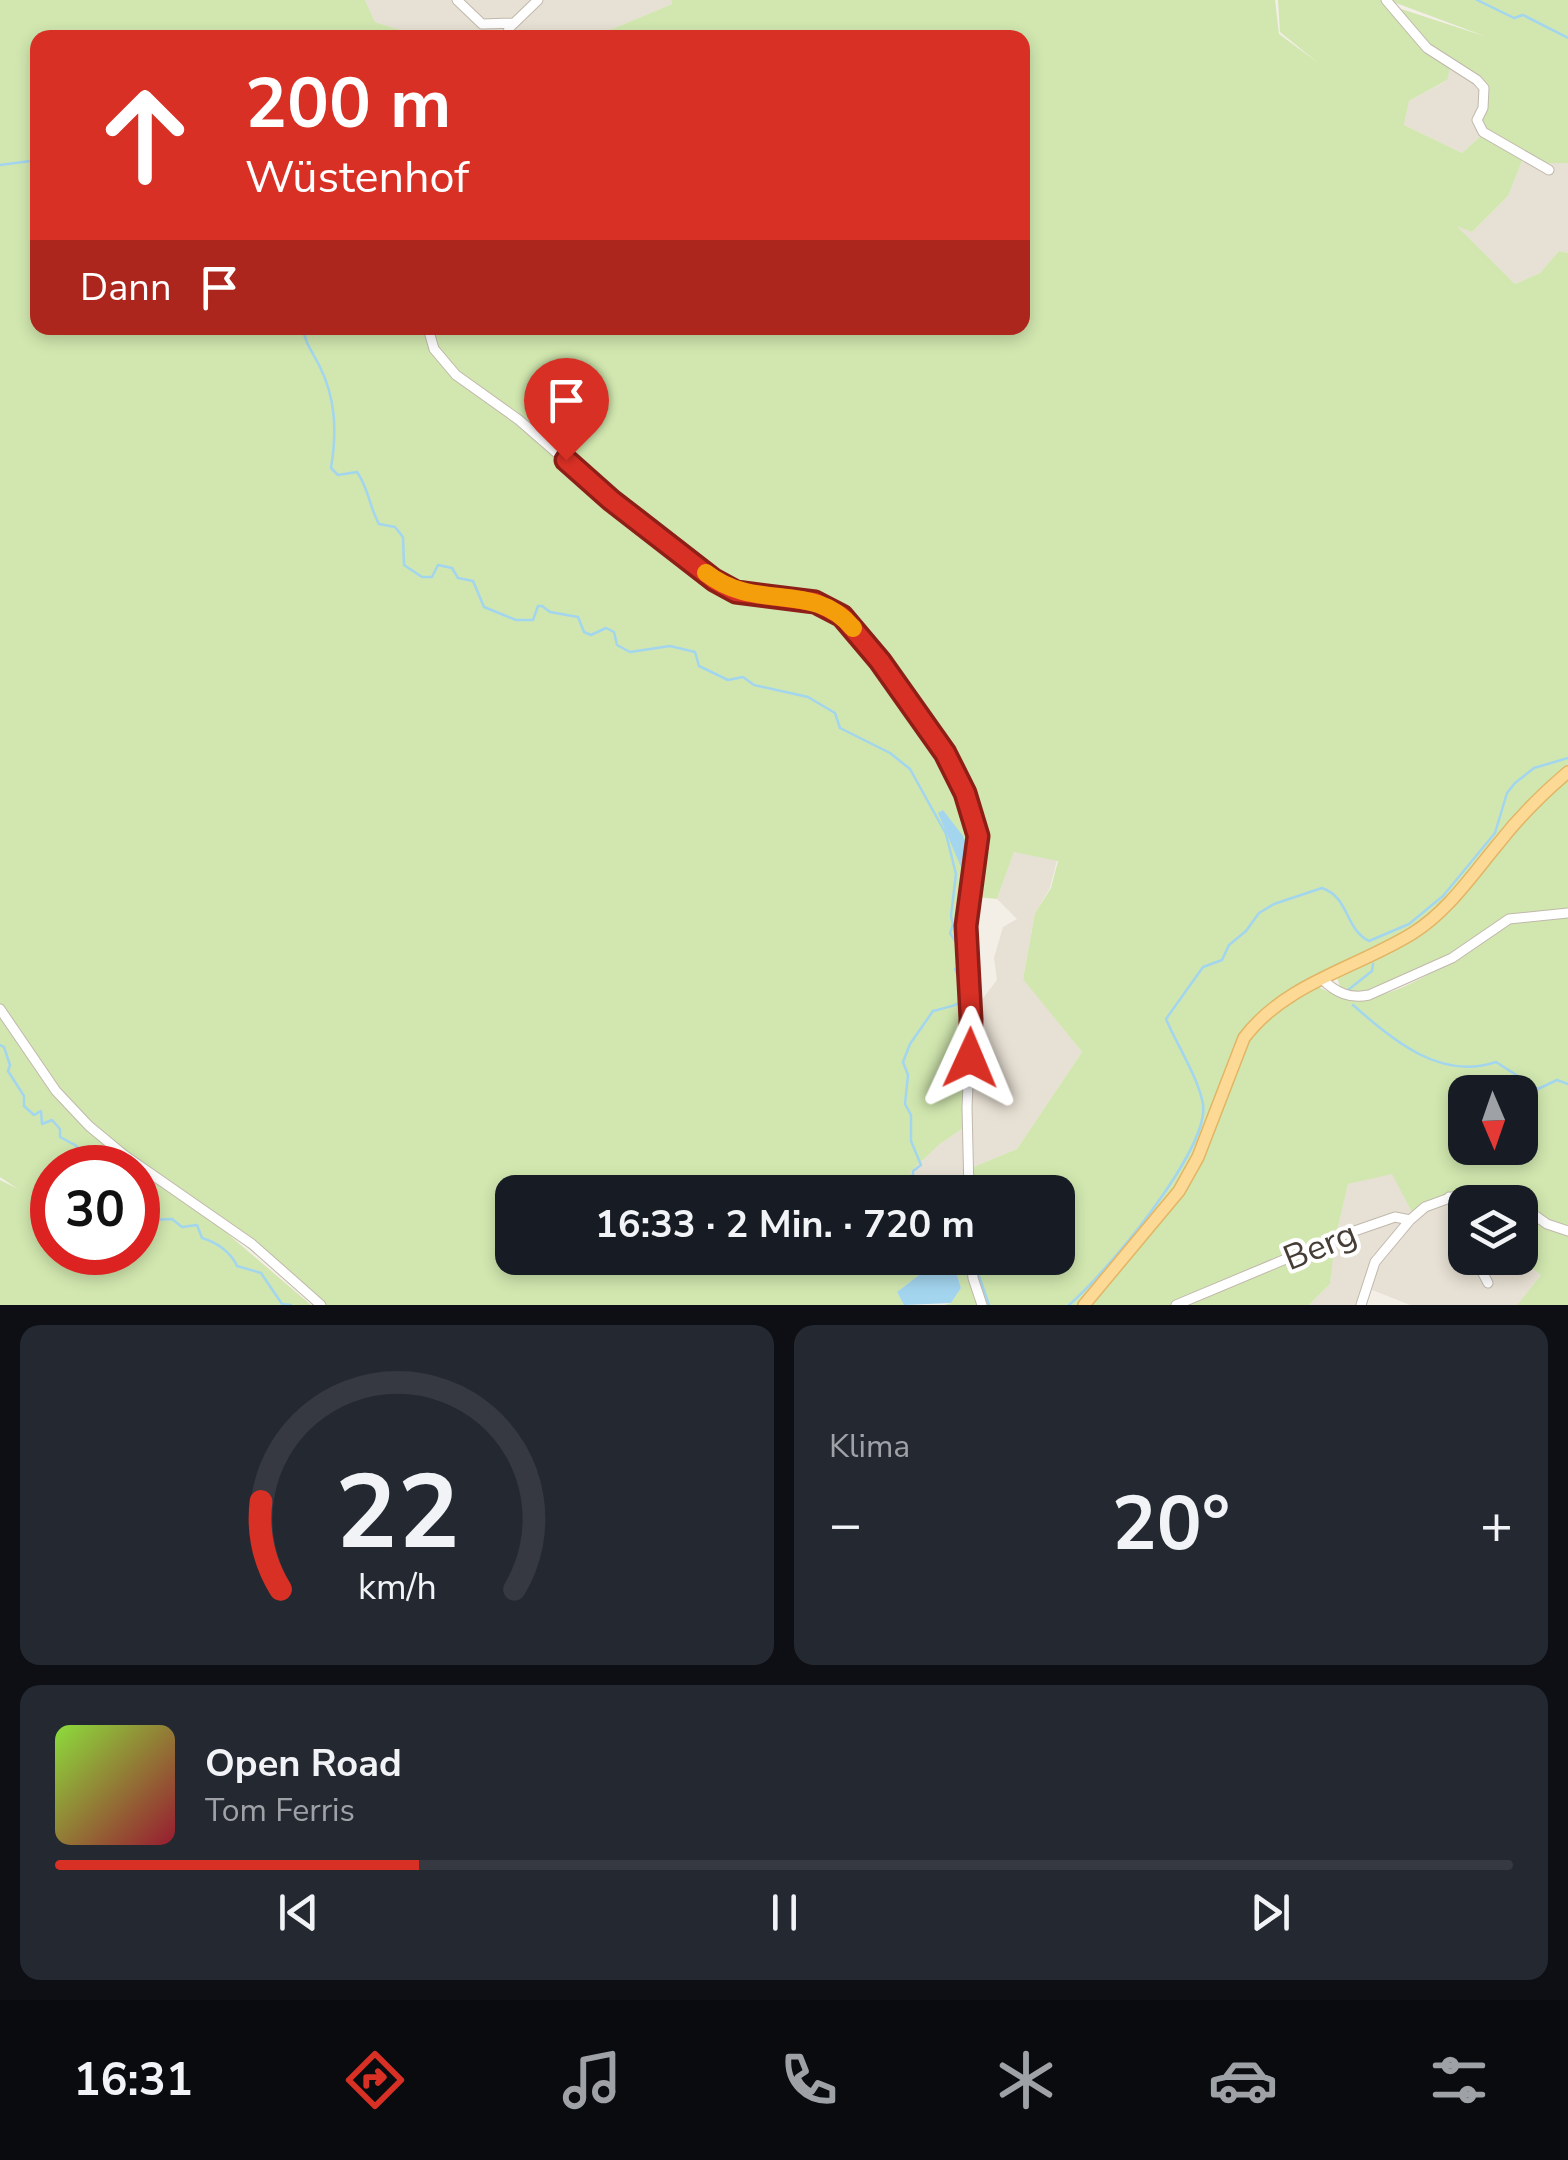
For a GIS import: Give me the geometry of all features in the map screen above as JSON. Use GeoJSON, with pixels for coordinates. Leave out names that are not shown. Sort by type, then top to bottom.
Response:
{"type":"FeatureCollection","features":[{"type":"Feature","properties":{"kind":"main road"},"geometry":{"type":"LineString","coordinates":[[1084,1305],[1178,1191],[1198,1158],[1244,1038],[1269,1009],[1394,944],[1438,914],[1526,810],[1568,772]]}},
{"type":"Feature","properties":{"kind":"street"},"geometry":{"type":"LineString","coordinates":[[457,0],[482,24],[514,23]]}},
{"type":"Feature","properties":{"kind":"street"},"geometry":{"type":"LineString","coordinates":[[511,30],[538,0]]}},
{"type":"Feature","properties":{"kind":"street"},"geometry":{"type":"LineString","coordinates":[[1386,0],[1428,48],[1484,88],[1477,120],[1483,132],[1549,170]]}},
{"type":"Feature","properties":{"kind":"street"},"geometry":{"type":"LineString","coordinates":[[430,335],[434,349],[456,375],[543,439],[611,500],[714,580],[736,592],[815,602],[842,616],[880,661],[945,753],[965,793],[978,836],[966,926],[971,1019],[968,1175]]}},
{"type":"Feature","properties":{"kind":"street"},"geometry":{"type":"LineString","coordinates":[[1322,980],[1335,992],[1369,996],[1452,958],[1509,919],[1568,913]]}},
{"type":"Feature","properties":{"kind":"street"},"geometry":{"type":"LineString","coordinates":[[0,1009],[56,1091],[89,1126],[252,1244],[321,1305]]}},
{"type":"Feature","properties":{"kind":"street","name":"Berg"},"geometry":{"type":"LineString","coordinates":[[1361,1305],[1374,1262],[1410,1220],[1425,1207],[1448,1197]]}},
{"type":"Feature","properties":{"kind":"street","name":"Berg"},"geometry":{"type":"LineString","coordinates":[[1176,1305],[1343,1234],[1395,1217],[1410,1220]]}},
{"type":"Feature","properties":{"kind":"street"},"geometry":{"type":"LineString","coordinates":[[1538,1218],[1568,1231]]}},
{"type":"Feature","properties":{"kind":"street"},"geometry":{"type":"LineString","coordinates":[[973,1275],[982,1305]]}},
{"type":"Feature","properties":{"kind":"street"},"geometry":{"type":"LineString","coordinates":[[1484,1275],[1488,1283]]}},
{"type":"Feature","properties":{"kind":"shaded area"},"geometry":{"type":"Polygon","coordinates":[[[365,0],[671,0],[672,4],[610,30],[398,30],[375,22],[365,0]]]}},
{"type":"Feature","properties":{"kind":"shaded area"},"geometry":{"type":"Polygon","coordinates":[[[1451,66],[1483,90],[1483,134],[1462,153],[1404,125],[1409,101],[1446,81],[1451,66]]]}},
{"type":"Feature","properties":{"kind":"shaded area"},"geometry":{"type":"Polygon","coordinates":[[[1524,156],[1543,163],[1568,163],[1568,253],[1559,251],[1540,273],[1515,284],[1455,224],[1472,232],[1508,196],[1524,156]]]}},
{"type":"Feature","properties":{"kind":"shaded area"},"geometry":{"type":"Polygon","coordinates":[[[1014,852],[1057,860],[1050,888],[1035,913],[1023,978],[1082,1052],[1017,1149],[969,1169],[969,1175],[911,1175],[908,1174],[940,1144],[969,1124],[974,1010],[997,980],[994,958],[1003,927],[1017,919],[997,899],[1014,852]]]}},
{"type":"Feature","properties":{"kind":"shaded area"},"geometry":{"type":"Polygon","coordinates":[[[1392,1173],[1448,1186],[1448,1275],[1541,1275],[1517,1305],[1410,1305],[1370,1289],[1359,1305],[1309,1305],[1330,1284],[1332,1253],[1348,1184],[1392,1173]]]}},
{"type":"Feature","properties":{"kind":"green space"},"geometry":{"type":"Polygon","coordinates":[[[0,0],[365,0],[375,22],[400,30],[30,30],[30,335],[1030,335],[1030,30],[610,30],[672,4],[671,0],[1275,0],[1279,34],[1317,62],[1280,32],[1278,0],[1383,0],[1424,44],[1451,66],[1447,80],[1409,101],[1404,125],[1462,153],[1483,134],[1524,156],[1508,196],[1472,232],[1457,226],[1515,284],[1540,273],[1559,251],[1568,253],[1568,912],[1538,916],[1568,915],[1568,1229],[1538,1216],[1538,1185],[1448,1185],[1448,1197],[1413,1214],[1392,1174],[1348,1184],[1336,1236],[1307,1250],[1218,1283],[1175,1305],[1088,1305],[1169,1212],[1201,1160],[1250,1035],[1275,1010],[1317,986],[1353,998],[1388,993],[1457,959],[1452,952],[1384,989],[1369,992],[1340,987],[1337,977],[1414,938],[1412,929],[1271,1003],[1245,1029],[1229,1058],[1192,1160],[1162,1208],[1077,1305],[984,1305],[976,1275],[1075,1275],[1075,1175],[971,1175],[971,1168],[1017,1149],[1082,1052],[1023,979],[1035,913],[1051,888],[1058,861],[1014,852],[997,899],[967,896],[963,923],[965,981],[972,1009],[966,1126],[909,1173],[914,1175],[495,1175],[495,1275],[919,1275],[897,1292],[904,1305],[318,1305],[173,1187],[311,1305],[0,1305],[0,1180],[18,1189],[0,1177],[0,0]]]}},
{"type":"Feature","properties":{"kind":"green space"},"geometry":{"type":"Polygon","coordinates":[[[1388,0],[1568,0],[1568,163],[1543,163],[1485,130],[1480,119],[1485,90],[1392,6],[1487,37],[1388,0]]]}},
{"type":"Feature","properties":{"kind":"green space"},"geometry":{"type":"Polygon","coordinates":[[[1538,1218],[1563,1234],[1568,1233],[1568,1305],[1517,1305],[1541,1275],[1538,1218]]]}},
{"type":"Feature","properties":{"kind":"green space"},"geometry":{"type":"Polygon","coordinates":[[[1335,1240],[1330,1284],[1309,1305],[1179,1305],[1335,1240]]]}},
{"type":"Feature","properties":{"kind":"green space"},"geometry":{"type":"Polygon","coordinates":[[[957,1275],[973,1275],[979,1305],[945,1305],[961,1288],[957,1275]]]}},
{"type":"Feature","properties":{"kind":"water"},"geometry":{"type":"Polygon","coordinates":[[[943,810],[963,836],[973,861],[961,867],[938,813],[943,810]]]}},
{"type":"Feature","properties":{"kind":"water"},"geometry":{"type":"Polygon","coordinates":[[[919,1275],[957,1275],[961,1288],[951,1303],[904,1305],[897,1292],[919,1275]]]}},
{"type":"Feature","properties":{"kind":"waterway"},"geometry":{"type":"LineString","coordinates":[[1477,0],[1514,18],[1523,15],[1568,38]]}},
{"type":"Feature","properties":{"kind":"waterway"},"geometry":{"type":"LineString","coordinates":[[0,165],[30,161]]}},
{"type":"Feature","properties":{"kind":"waterway"},"geometry":{"type":"LineString","coordinates":[[305,335],[325,377],[332,403],[331,468],[338,475],[357,472],[379,524],[395,527],[403,537],[404,565],[422,577],[432,577],[438,565],[452,568],[458,578],[473,581],[484,607],[516,620],[533,620],[538,606],[542,606],[550,612],[578,617],[584,632],[591,635],[606,628],[614,632],[617,645],[630,652],[670,646],[695,652],[699,666],[728,680],[743,677],[754,685],[808,697],[835,713],[840,728],[890,753],[910,769],[946,834],[956,874],[950,933],[959,947],[959,957]]}},
{"type":"Feature","properties":{"kind":"waterway"},"geometry":{"type":"LineString","coordinates":[[1069,1305],[1152,1210],[1190,1151],[1201,1125],[1200,1094],[1166,1019],[1203,967],[1222,960],[1229,945],[1259,913],[1322,888],[1338,899],[1355,929],[1369,941],[1409,924],[1443,896],[1495,833],[1507,793],[1515,783],[1534,768],[1568,758]]}},
{"type":"Feature","properties":{"kind":"waterway"},"geometry":{"type":"LineString","coordinates":[[1348,990],[1372,971],[1373,964]]}},
{"type":"Feature","properties":{"kind":"waterway"},"geometry":{"type":"LineString","coordinates":[[913,1175],[921,1165],[911,1141],[911,1115],[905,1104],[908,1075],[903,1062],[910,1044],[933,1011],[963,1000],[955,969]]}},
{"type":"Feature","properties":{"kind":"waterway"},"geometry":{"type":"LineString","coordinates":[[1353,1005],[1401,1043],[1437,1062],[1456,1066],[1496,1062],[1538,1089],[1557,1080],[1568,1084]]}},
{"type":"Feature","properties":{"kind":"waterway"},"geometry":{"type":"LineString","coordinates":[[0,1045],[10,1065],[8,1071],[24,1096],[24,1106],[34,1115],[41,1111],[42,1124],[52,1120],[60,1129],[60,1137],[75,1145]]}},
{"type":"Feature","properties":{"kind":"waterway"},"geometry":{"type":"LineString","coordinates":[[160,1220],[172,1219],[182,1227],[197,1225],[202,1238],[222,1248],[237,1266],[261,1273],[282,1304],[291,1305]]}},
{"type":"Feature","properties":{"kind":"waterway"},"geometry":{"type":"LineString","coordinates":[[979,1276],[989,1305]]}},
{"type":"Feature","properties":{"kind":"slow traffic"},"geometry":{"type":"LineString","coordinates":[[706,573],[736,592],[815,602],[832,608],[853,628]]}},
{"type":"Feature","properties":{"kind":"route"},"geometry":{"type":"LineString","coordinates":[[566,460],[714,580],[736,592],[815,602],[832,608],[880,661],[945,753],[965,793],[978,836],[966,926],[970,1058]]}}]}
